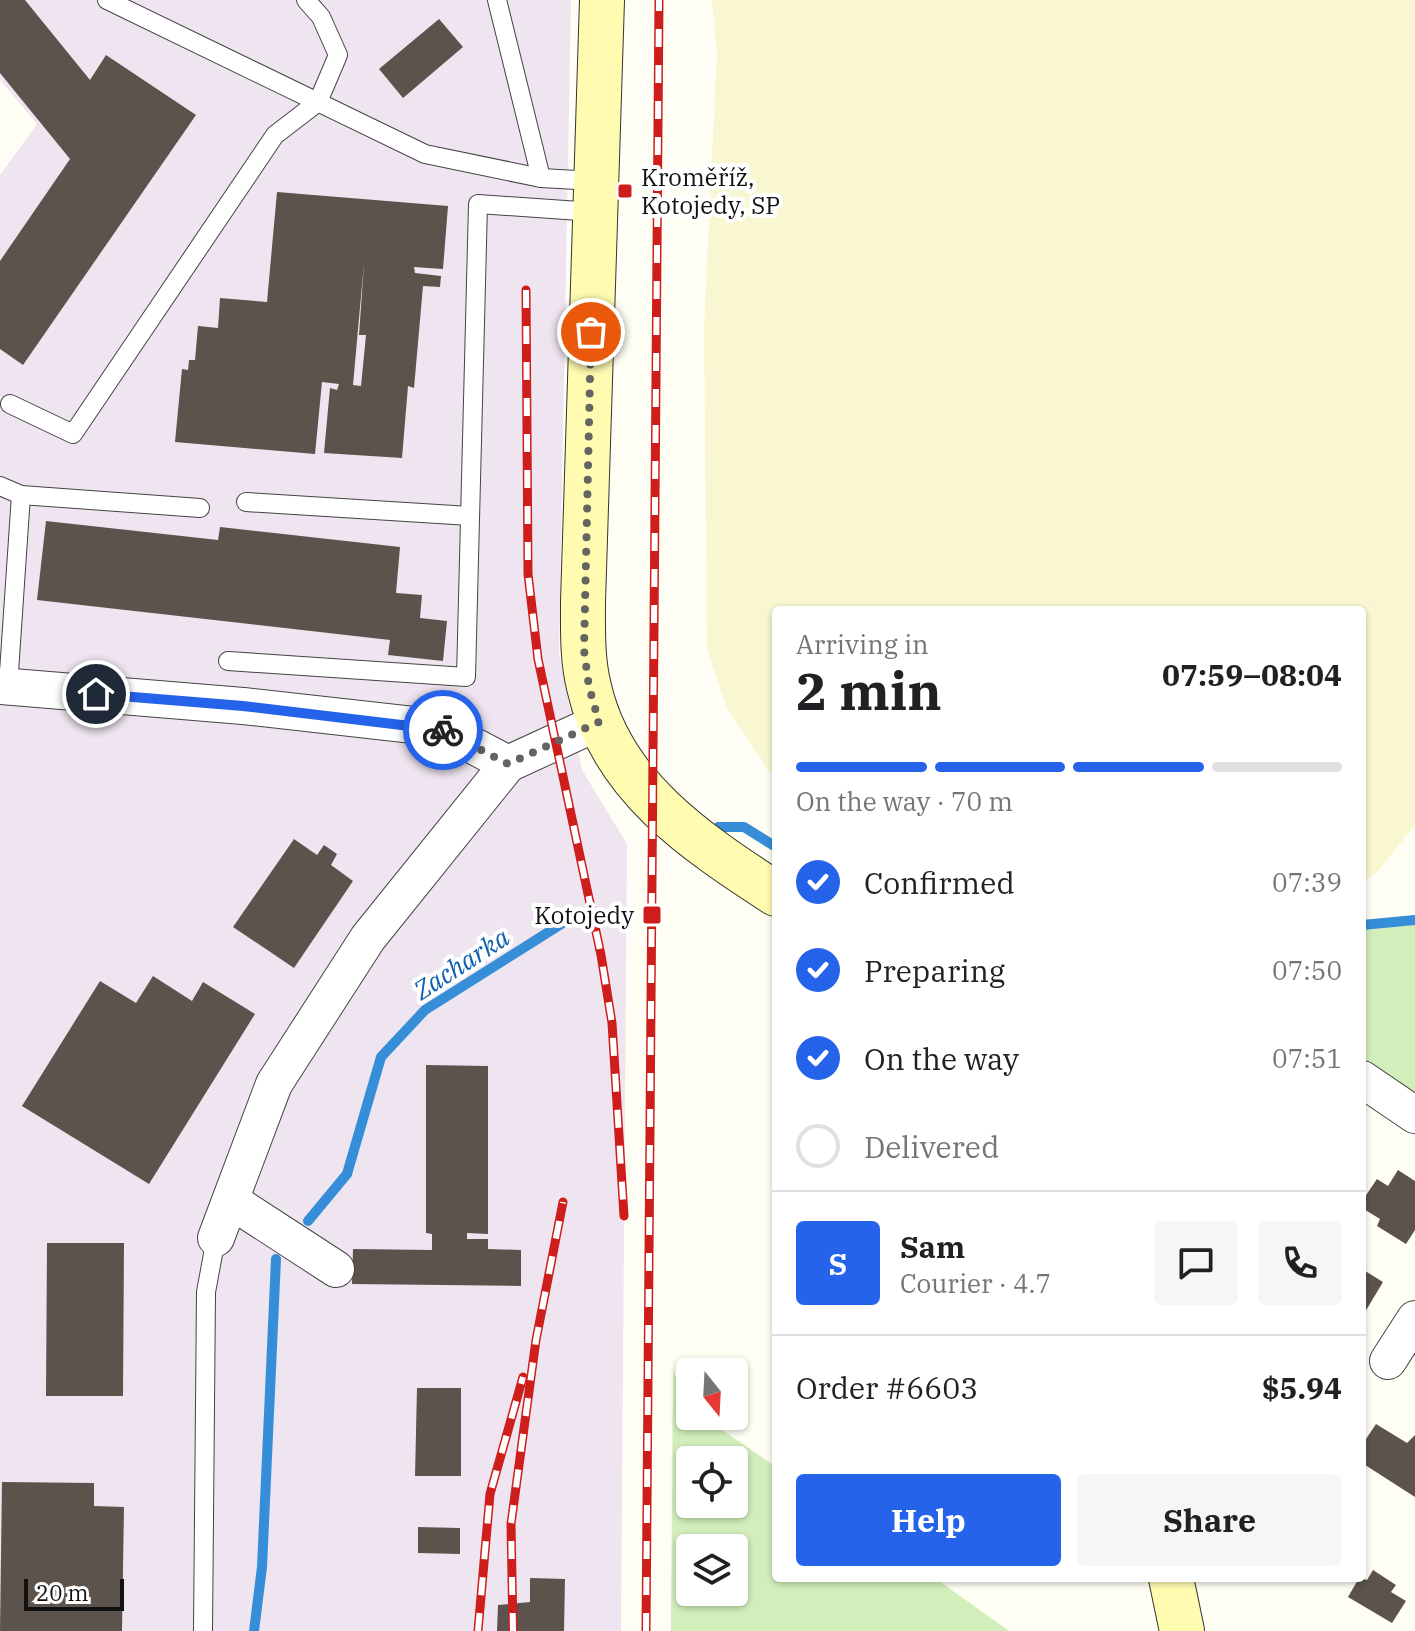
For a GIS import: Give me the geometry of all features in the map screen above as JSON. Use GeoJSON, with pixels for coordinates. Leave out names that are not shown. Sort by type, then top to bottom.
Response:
{"type":"FeatureCollection","features":[{"type":"Feature","properties":{"kind":"main road"},"geometry":{"type":"LineString","coordinates":[[602,0],[583,602],[585,662],[599,722],[620,763],[652,802],[715,853],[772,891]]}},
{"type":"Feature","properties":{"kind":"main road"},"geometry":{"type":"LineString","coordinates":[[1172,1582],[1182,1631]]}},
{"type":"Feature","properties":{"kind":"street"},"geometry":{"type":"LineString","coordinates":[[4,686],[243,706],[440,728],[508,764]]}},
{"type":"Feature","properties":{"kind":"street"},"geometry":{"type":"LineString","coordinates":[[216,1238],[233,1202],[274,1084],[368,938],[508,764],[599,722]]}},
{"type":"Feature","properties":{"kind":"street"},"geometry":{"type":"LineString","coordinates":[[1366,1082],[1415,1115]]}},
{"type":"Feature","properties":{"kind":"street"},"geometry":{"type":"LineString","coordinates":[[233,1202],[336,1269]]}},
{"type":"Feature","properties":{"kind":"street"},"geometry":{"type":"LineString","coordinates":[[1388,1361],[1415,1319]]}},
{"type":"Feature","properties":{"kind":"lane"},"geometry":{"type":"LineString","coordinates":[[107,0],[425,154],[541,178],[595,196]]}},
{"type":"Feature","properties":{"kind":"lane"},"geometry":{"type":"LineString","coordinates":[[10,404],[73,434],[275,135],[318,102],[338,55],[321,17],[306,0]]}},
{"type":"Feature","properties":{"kind":"lane"},"geometry":{"type":"LineString","coordinates":[[497,0],[541,178]]}},
{"type":"Feature","properties":{"kind":"lane"},"geometry":{"type":"LineString","coordinates":[[228,661],[466,677],[478,204],[595,196]]}},
{"type":"Feature","properties":{"kind":"lane"},"geometry":{"type":"LineString","coordinates":[[0,486],[21,495],[200,508]]}},
{"type":"Feature","properties":{"kind":"lane"},"geometry":{"type":"LineString","coordinates":[[4,686],[9,536],[21,495]]}},
{"type":"Feature","properties":{"kind":"lane"},"geometry":{"type":"LineString","coordinates":[[246,502],[470,516]]}},
{"type":"Feature","properties":{"kind":"lane"},"geometry":{"type":"LineString","coordinates":[[203,1631],[206,1292],[216,1238]]}},
{"type":"Feature","properties":{"kind":"shaded area"},"geometry":{"type":"Polygon","coordinates":[[[0,0],[571,0],[559,653],[582,770],[627,844],[621,1631],[0,1631],[0,175],[37,124],[0,80],[0,0]]]}},
{"type":"Feature","properties":{"kind":"green space"},"geometry":{"type":"Polygon","coordinates":[[[712,0],[1415,0],[1415,825],[1378,871],[1366,879],[1366,606],[772,606],[772,773],[767,769],[727,708],[707,650],[704,326],[717,52],[712,0]]]}},
{"type":"Feature","properties":{"kind":"green space"},"geometry":{"type":"Polygon","coordinates":[[[1415,920],[1415,1115],[1366,1082],[1366,925],[1415,920]]]}},
{"type":"Feature","properties":{"kind":"green space"},"geometry":{"type":"Polygon","coordinates":[[[673,1368],[676,1379],[676,1430],[722,1430],[746,1446],[676,1446],[676,1518],[748,1518],[748,1448],[772,1464],[772,1582],[941,1582],[1009,1631],[671,1631],[673,1368]]]}},
{"type":"Feature","properties":{"kind":"building"},"geometry":{"type":"Polygon","coordinates":[[[0,0],[25,0],[90,80],[106,55],[196,115],[23,365],[0,349],[0,261],[70,159],[0,73],[0,0]]]}},
{"type":"Feature","properties":{"kind":"building"},"geometry":{"type":"Polygon","coordinates":[[[439,19],[463,47],[403,98],[379,69],[439,19]]]}},
{"type":"Feature","properties":{"kind":"building"},"geometry":{"type":"Polygon","coordinates":[[[277,192],[448,206],[443,269],[414,267],[415,273],[441,276],[440,287],[423,286],[414,388],[408,386],[402,458],[324,453],[330,388],[337,390],[339,384],[322,382],[315,454],[175,442],[182,369],[188,370],[189,360],[195,360],[198,326],[218,328],[220,298],[267,302],[277,192]],[[364,263],[353,385],[361,386],[366,335],[359,335],[364,263]]]}},
{"type":"Feature","properties":{"kind":"building"},"geometry":{"type":"Polygon","coordinates":[[[46,521],[218,540],[220,527],[400,547],[396,593],[422,595],[420,618],[447,621],[443,661],[388,655],[390,640],[37,600],[46,521]]]}},
{"type":"Feature","properties":{"kind":"building"},"geometry":{"type":"Polygon","coordinates":[[[294,839],[317,855],[324,845],[337,854],[331,865],[353,881],[294,968],[233,927],[294,839]]]}},
{"type":"Feature","properties":{"kind":"building"},"geometry":{"type":"Polygon","coordinates":[[[153,976],[192,1001],[203,982],[255,1014],[149,1184],[22,1106],[100,981],[136,1003],[153,976]]]}},
{"type":"Feature","properties":{"kind":"building"},"geometry":{"type":"Polygon","coordinates":[[[426,1065],[488,1066],[488,1234],[467,1233],[467,1239],[488,1239],[488,1249],[521,1250],[521,1286],[352,1284],[353,1249],[432,1250],[432,1234],[426,1233],[426,1065]]]}},
{"type":"Feature","properties":{"kind":"building"},"geometry":{"type":"Polygon","coordinates":[[[1398,1170],[1415,1181],[1415,1230],[1406,1244],[1377,1226],[1380,1219],[1366,1210],[1366,1195],[1377,1179],[1388,1186],[1398,1170]]]}},
{"type":"Feature","properties":{"kind":"building"},"geometry":{"type":"Polygon","coordinates":[[[47,1243],[124,1243],[123,1396],[46,1396],[47,1243]]]}},
{"type":"Feature","properties":{"kind":"building"},"geometry":{"type":"Polygon","coordinates":[[[1366,1271],[1383,1282],[1366,1310],[1366,1271]]]}},
{"type":"Feature","properties":{"kind":"building"},"geometry":{"type":"Polygon","coordinates":[[[417,1388],[461,1388],[461,1476],[415,1476],[417,1388]]]}},
{"type":"Feature","properties":{"kind":"building"},"geometry":{"type":"Polygon","coordinates":[[[1376,1424],[1407,1443],[1415,1435],[1415,1497],[1366,1466],[1366,1439],[1376,1424]]]}},
{"type":"Feature","properties":{"kind":"building"},"geometry":{"type":"Polygon","coordinates":[[[2,1482],[94,1483],[94,1506],[124,1507],[122,1631],[0,1631],[2,1482]]]}},
{"type":"Feature","properties":{"kind":"building"},"geometry":{"type":"Polygon","coordinates":[[[418,1527],[460,1528],[460,1554],[418,1553],[418,1527]]]}},
{"type":"Feature","properties":{"kind":"building"},"geometry":{"type":"Polygon","coordinates":[[[1373,1570],[1396,1585],[1391,1592],[1406,1601],[1392,1623],[1348,1597],[1357,1582],[1367,1580],[1373,1570]]]}},
{"type":"Feature","properties":{"kind":"building"},"geometry":{"type":"Polygon","coordinates":[[[530,1578],[565,1579],[564,1631],[497,1631],[498,1605],[530,1602],[530,1578]]]}},
{"type":"Feature","properties":{"kind":"waterway","name":"Zacharka"},"geometry":{"type":"LineString","coordinates":[[718,827],[744,827],[772,844]]}},
{"type":"Feature","properties":{"kind":"waterway","name":"Zacharka"},"geometry":{"type":"LineString","coordinates":[[1366,925],[1415,920]]}},
{"type":"Feature","properties":{"kind":"waterway","name":"Zacharka"},"geometry":{"type":"LineString","coordinates":[[308,1221],[347,1174],[381,1057],[425,1010],[566,921]]}},
{"type":"Feature","properties":{"kind":"waterway","name":"Zacharka"},"geometry":{"type":"LineString","coordinates":[[254,1631],[262,1567],[276,1259]]}},
{"type":"Feature","properties":{"kind":"railway"},"geometry":{"type":"LineString","coordinates":[[646,1631],[659,0]]}},
{"type":"Feature","properties":{"kind":"railway"},"geometry":{"type":"LineString","coordinates":[[526,290],[528,574],[538,659],[601,955],[612,1023],[624,1216]]}},
{"type":"Feature","properties":{"kind":"railway"},"geometry":{"type":"LineString","coordinates":[[513,1631],[511,1524],[536,1340],[563,1202]]}},
{"type":"Feature","properties":{"kind":"railway"},"geometry":{"type":"LineString","coordinates":[[478,1631],[490,1494],[523,1377]]}},
{"type":"Feature","properties":{"kind":"way so far"},"geometry":{"type":"LineString","coordinates":[[443,730],[508,764],[555,739],[599,722],[589,687],[584,650],[583,602],[591,332]]}},
{"type":"Feature","properties":{"kind":"place","name":"Kroměříž, Kotojedy, SP"},"geometry":{"type":"Point","coordinates":[625,191]}},
{"type":"Feature","properties":{"kind":"place","name":"Kotojedy"},"geometry":{"type":"Point","coordinates":[652,915]}},
{"type":"Feature","properties":{"kind":"route"},"geometry":{"type":"LineString","coordinates":[[96,694],[243,706],[443,730]]}}]}
